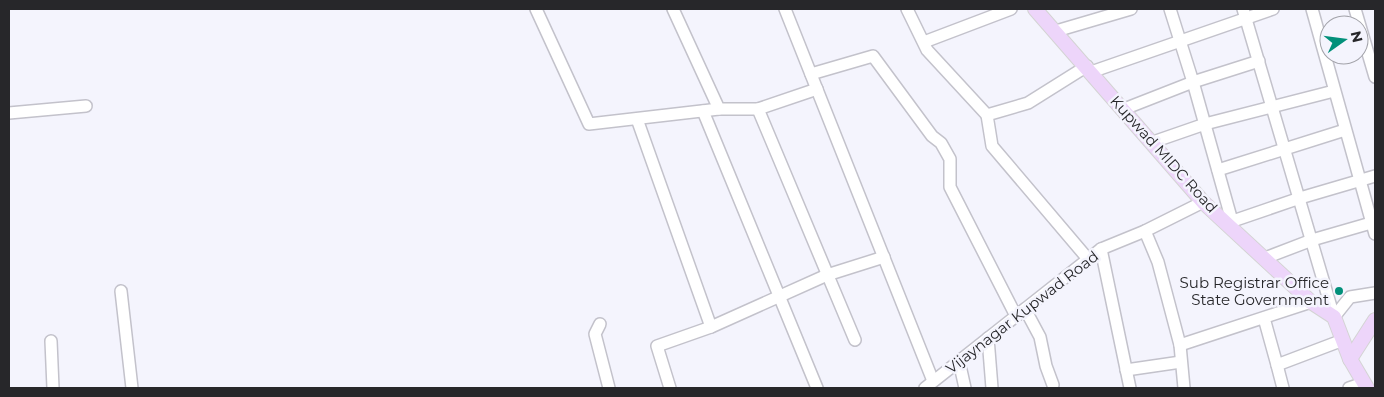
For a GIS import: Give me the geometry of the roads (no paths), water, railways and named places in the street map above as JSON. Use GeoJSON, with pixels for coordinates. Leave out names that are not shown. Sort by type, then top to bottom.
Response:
{"type":"FeatureCollection","features":[{"type":"Feature","properties":{"kind":"main road","name":"Kupwad MIDC Road"},"geometry":{"type":"LineString","coordinates":[[1035,9],[1153,142],[1203,202],[1230,222],[1311,302],[1334,317]]}},
{"type":"Feature","properties":{"kind":"main road"},"geometry":{"type":"LineString","coordinates":[[1334,317],[1350,359],[1366,386]]}},
{"type":"Feature","properties":{"kind":"main road"},"geometry":{"type":"LineString","coordinates":[[1350,359],[1375,320]]}},
{"type":"Feature","properties":{"kind":"street"},"geometry":{"type":"LineString","coordinates":[[536,9],[589,124],[703,111],[758,109],[817,89]]}},
{"type":"Feature","properties":{"kind":"street"},"geometry":{"type":"LineString","coordinates":[[673,9],[719,110]]}},
{"type":"Feature","properties":{"kind":"street"},"geometry":{"type":"LineString","coordinates":[[785,9],[884,257],[929,385]]}},
{"type":"Feature","properties":{"kind":"street"},"geometry":{"type":"LineString","coordinates":[[907,9],[927,50],[987,115],[992,146],[1088,259]]}},
{"type":"Feature","properties":{"kind":"street"},"geometry":{"type":"LineString","coordinates":[[924,42],[1011,9]]}},
{"type":"Feature","properties":{"kind":"street"},"geometry":{"type":"LineString","coordinates":[[1056,31],[1131,9]]}},
{"type":"Feature","properties":{"kind":"street"},"geometry":{"type":"LineString","coordinates":[[1170,9],[1194,82],[1230,222],[1300,198],[1375,176]]}},
{"type":"Feature","properties":{"kind":"street"},"geometry":{"type":"LineString","coordinates":[[987,115],[1028,102],[1089,69],[1180,41],[1245,14],[1273,9]]}},
{"type":"Feature","properties":{"kind":"street"},"geometry":{"type":"LineString","coordinates":[[1266,258],[1312,240],[1373,229],[1312,9]]}},
{"type":"Feature","properties":{"kind":"street"},"geometry":{"type":"LineString","coordinates":[[1355,9],[1375,77]]}},
{"type":"Feature","properties":{"kind":"street"},"geometry":{"type":"LineString","coordinates":[[1245,14],[1334,317]]}},
{"type":"Feature","properties":{"kind":"street"},"geometry":{"type":"LineString","coordinates":[[811,74],[873,56],[932,136],[941,143],[950,160],[950,187],[1020,313],[1040,337],[1046,366],[1053,385]]}},
{"type":"Feature","properties":{"kind":"street"},"geometry":{"type":"LineString","coordinates":[[1124,109],[1194,82],[1259,61]]}},
{"type":"Feature","properties":{"kind":"street"},"geometry":{"type":"LineString","coordinates":[[1153,142],[1205,124],[1334,90]]}},
{"type":"Feature","properties":{"kind":"street"},"geometry":{"type":"LineString","coordinates":[[9,113],[86,106]]}},
{"type":"Feature","properties":{"kind":"street"},"geometry":{"type":"LineString","coordinates":[[758,109],[855,340]]}},
{"type":"Feature","properties":{"kind":"street"},"geometry":{"type":"LineString","coordinates":[[703,111],[817,388]]}},
{"type":"Feature","properties":{"kind":"street"},"geometry":{"type":"LineString","coordinates":[[637,119],[711,327]]}},
{"type":"Feature","properties":{"kind":"street"},"geometry":{"type":"LineString","coordinates":[[1218,170],[1346,130]]}},
{"type":"Feature","properties":{"kind":"street","name":"Vijaynagar Kupwad Road"},"geometry":{"type":"LineString","coordinates":[[929,385],[1101,249],[1145,231],[1203,202]]}},
{"type":"Feature","properties":{"kind":"street"},"geometry":{"type":"LineString","coordinates":[[1145,231],[1158,262],[1180,345],[1184,388]]}},
{"type":"Feature","properties":{"kind":"street"},"geometry":{"type":"LineString","coordinates":[[1101,249],[1130,388]]}},
{"type":"Feature","properties":{"kind":"street"},"geometry":{"type":"LineString","coordinates":[[670,388],[657,346],[711,327],[827,275],[884,257]]}},
{"type":"Feature","properties":{"kind":"street"},"geometry":{"type":"LineString","coordinates":[[122,291],[132,388]]}},
{"type":"Feature","properties":{"kind":"street"},"geometry":{"type":"LineString","coordinates":[[1334,317],[1350,297],[1375,293]]}},
{"type":"Feature","properties":{"kind":"street"},"geometry":{"type":"LineString","coordinates":[[1180,345],[1311,302]]}},
{"type":"Feature","properties":{"kind":"street"},"geometry":{"type":"LineString","coordinates":[[1264,318],[1284,388]]}},
{"type":"Feature","properties":{"kind":"street"},"geometry":{"type":"LineString","coordinates":[[600,324],[595,334],[609,388]]}},
{"type":"Feature","properties":{"kind":"street"},"geometry":{"type":"LineString","coordinates":[[988,338],[992,388]]}},
{"type":"Feature","properties":{"kind":"street"},"geometry":{"type":"LineString","coordinates":[[1277,366],[1343,340]]}},
{"type":"Feature","properties":{"kind":"street"},"geometry":{"type":"LineString","coordinates":[[51,341],[53,388]]}},
{"type":"Feature","properties":{"kind":"street"},"geometry":{"type":"LineString","coordinates":[[959,361],[965,388]]}},
{"type":"Feature","properties":{"kind":"street"},"geometry":{"type":"LineString","coordinates":[[1126,370],[1181,362]]}},
{"type":"Feature","properties":{"kind":"street"},"geometry":{"type":"LineString","coordinates":[[1349,388],[1366,386]]}},
{"type":"Feature","properties":{"kind":"place","name":"Sub Registrar Office State Government"},"geometry":{"type":"Point","coordinates":[1339,291]}}]}
